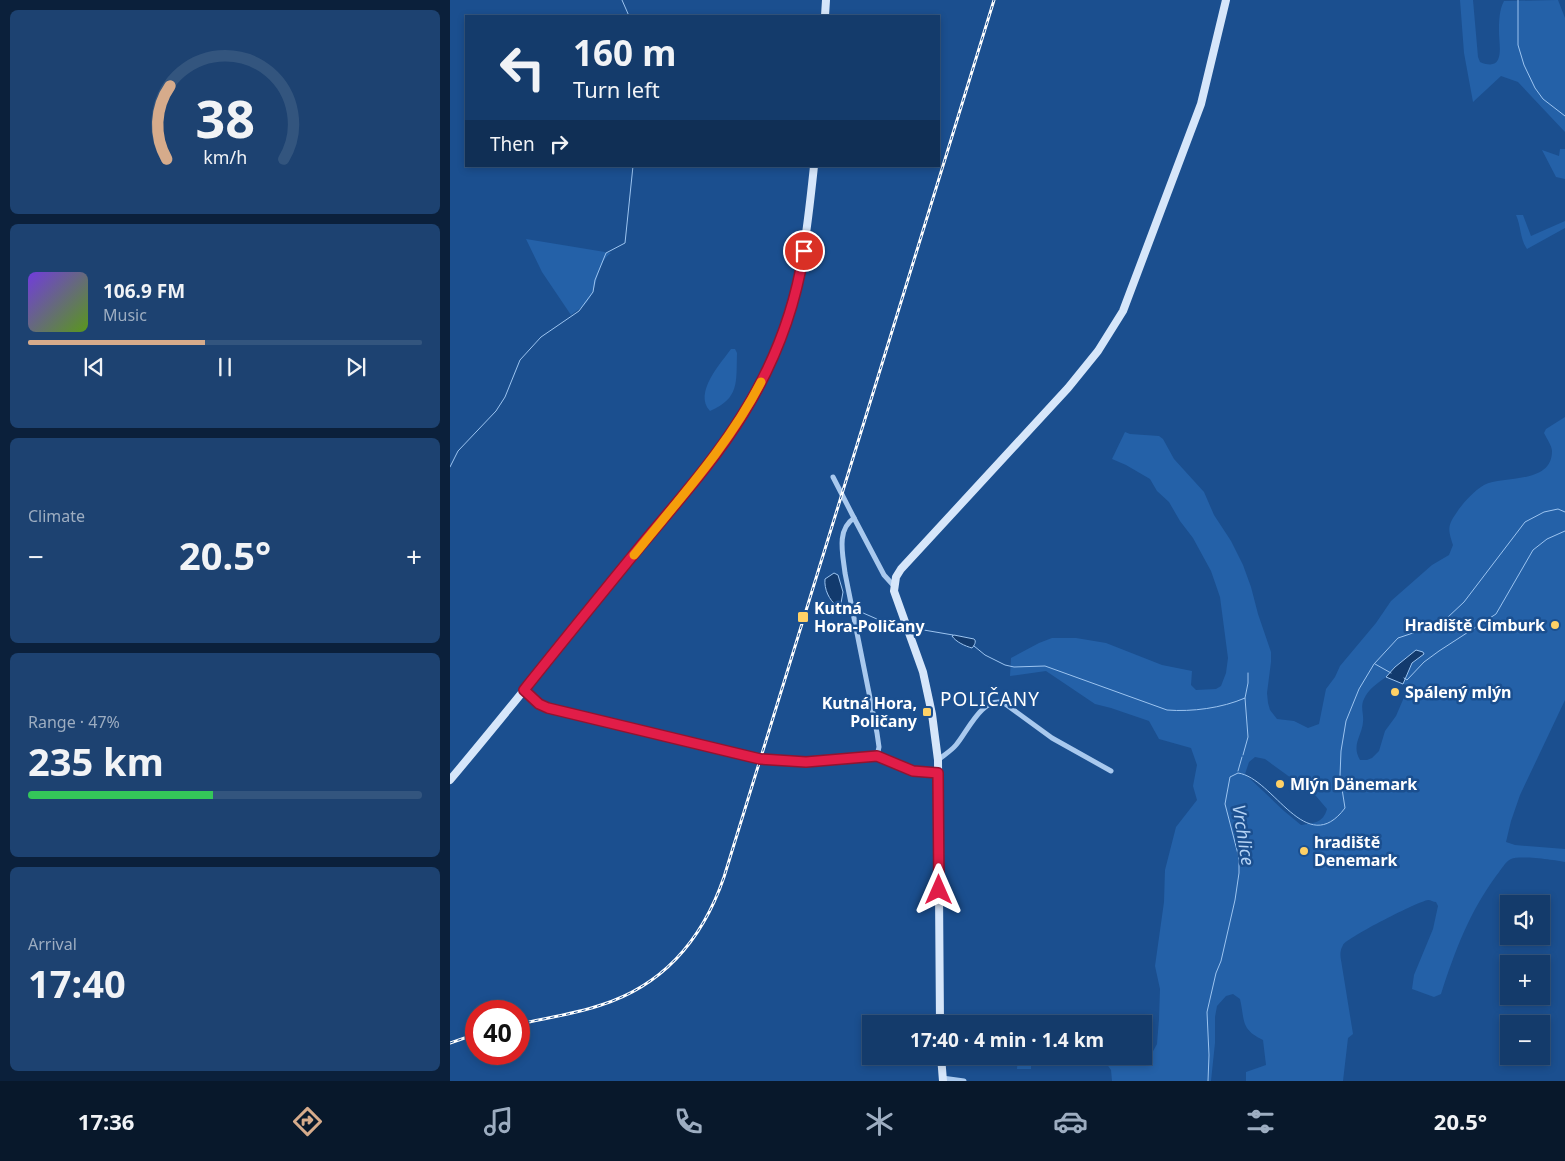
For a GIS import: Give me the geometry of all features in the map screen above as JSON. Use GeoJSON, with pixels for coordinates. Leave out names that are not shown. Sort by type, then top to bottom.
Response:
{"type":"FeatureCollection","features":[{"type":"Feature","properties":{"kind":"street"},"geometry":{"type":"LineString","coordinates":[[825,15],[826,0]]}},
{"type":"Feature","properties":{"kind":"street"},"geometry":{"type":"LineString","coordinates":[[940,1015],[938,760],[932,714],[923,672],[895,596],[894,586],[896,577],[901,568],[1068,388],[1098,350],[1123,311],[1201,104],[1226,0]]}},
{"type":"Feature","properties":{"kind":"street"},"geometry":{"type":"LineString","coordinates":[[450,780],[712,459],[756,393],[774,356],[794,300],[807,235],[814,167]]}},
{"type":"Feature","properties":{"kind":"street"},"geometry":{"type":"LineString","coordinates":[[833,477],[884,575],[894,586]]}},
{"type":"Feature","properties":{"kind":"street"},"geometry":{"type":"LineString","coordinates":[[854,518],[848,522],[844,529],[842,550],[877,733],[879,747],[877,756]]}},
{"type":"Feature","properties":{"kind":"street"},"geometry":{"type":"LineString","coordinates":[[524,690],[539,704],[548,708],[760,759],[806,762],[877,756],[913,771],[938,773]]}},
{"type":"Feature","properties":{"kind":"street"},"geometry":{"type":"LineString","coordinates":[[938,760],[957,744],[980,712],[991,702],[998,701],[1004,703],[1057,742],[1111,771]]}},
{"type":"Feature","properties":{"kind":"street"},"geometry":{"type":"LineString","coordinates":[[941,1065],[942,1080],[964,1081]]}},
{"type":"Feature","properties":{"kind":"shaded area"},"geometry":{"type":"Polygon","coordinates":[[[1460,0],[1473,0],[1478,57],[1480,62],[1494,64],[1497,61],[1500,50],[1499,20],[1504,1],[1558,0],[1565,18],[1565,132],[1518,82],[1501,76],[1473,102],[1464,53],[1460,0]]]}},
{"type":"Feature","properties":{"kind":"shaded area"},"geometry":{"type":"Polygon","coordinates":[[[1560,149],[1565,149],[1565,179],[1556,177],[1542,150],[1559,156],[1560,149]]]}},
{"type":"Feature","properties":{"kind":"shaded area"},"geometry":{"type":"Polygon","coordinates":[[[1516,215],[1523,215],[1531,236],[1565,221],[1565,228],[1527,249],[1516,215]]]}},
{"type":"Feature","properties":{"kind":"shaded area"},"geometry":{"type":"Polygon","coordinates":[[[526,239],[611,253],[602,263],[594,290],[584,306],[571,315],[542,272],[526,239]]]}},
{"type":"Feature","properties":{"kind":"shaded area"},"geometry":{"type":"Polygon","coordinates":[[[731,349],[735,349],[737,353],[737,372],[734,388],[727,401],[710,411],[706,404],[705,396],[710,378],[731,349]]]}},
{"type":"Feature","properties":{"kind":"shaded area"},"geometry":{"type":"Polygon","coordinates":[[[1565,417],[1565,700],[1520,795],[1506,842],[1515,845],[1565,849],[1565,862],[1515,858],[1507,862],[1486,890],[1470,918],[1441,994],[1434,997],[1412,989],[1414,975],[1433,929],[1438,906],[1436,902],[1428,900],[1412,906],[1370,928],[1343,945],[1341,958],[1353,1034],[1348,1038],[1343,1081],[1246,1081],[1246,1072],[1266,1065],[1263,1040],[1247,1028],[1243,1018],[1240,999],[1233,994],[1226,996],[1217,1006],[1211,1081],[1112,1081],[1111,1070],[1107,1065],[1152,1065],[1152,1053],[1157,1044],[1159,1019],[1160,989],[1155,966],[1164,902],[1165,870],[1176,827],[1197,800],[1193,786],[1197,765],[1191,748],[1159,739],[1149,721],[1095,704],[1046,671],[1010,676],[1011,658],[1052,638],[1076,638],[1106,643],[1162,665],[1192,671],[1191,685],[1196,690],[1216,689],[1221,686],[1226,673],[1228,658],[1220,597],[1211,571],[1193,538],[1169,502],[1157,491],[1150,479],[1112,459],[1125,432],[1159,436],[1163,439],[1174,459],[1204,492],[1214,515],[1231,541],[1243,565],[1271,652],[1267,693],[1270,710],[1277,719],[1294,721],[1308,728],[1319,724],[1326,689],[1340,666],[1376,623],[1391,601],[1432,565],[1449,555],[1453,545],[1449,530],[1450,526],[1467,499],[1484,485],[1535,474],[1544,469],[1550,462],[1552,451],[1544,433],[1546,429],[1565,417]],[[1386,677],[1366,695],[1362,708],[1363,722],[1357,745],[1360,760],[1372,758],[1379,751],[1385,731],[1396,716],[1405,695],[1406,685],[1386,677]],[[1255,757],[1249,762],[1245,774],[1301,825],[1320,820],[1327,809],[1316,796],[1265,759],[1255,757]]]}},
{"type":"Feature","properties":{"kind":"shaded area"},"geometry":{"type":"Polygon","coordinates":[[[834,573],[838,575],[843,592],[841,603],[837,606],[829,597],[825,583],[825,579],[834,573]]]}},
{"type":"Feature","properties":{"kind":"shaded area"},"geometry":{"type":"Polygon","coordinates":[[[952,636],[974,639],[974,645],[972,648],[958,642],[952,636]]]}},
{"type":"Feature","properties":{"kind":"shaded area"},"geometry":{"type":"Polygon","coordinates":[[[1416,650],[1424,654],[1412,663],[1403,684],[1386,677],[1395,667],[1416,650]]]}},
{"type":"Feature","properties":{"kind":"shaded area"},"geometry":{"type":"Polygon","coordinates":[[[1017,1065],[1031,1065],[1031,1069],[1017,1069],[1017,1065]]]}},
{"type":"Feature","properties":{"kind":"waterway"},"geometry":{"type":"LineString","coordinates":[[622,0],[629,15]]}},
{"type":"Feature","properties":{"kind":"waterway"},"geometry":{"type":"LineString","coordinates":[[1518,0],[1518,45],[1524,65],[1535,88],[1543,99],[1565,116]]}},
{"type":"Feature","properties":{"kind":"waterway"},"geometry":{"type":"LineString","coordinates":[[450,467],[458,451],[496,411],[505,397],[520,360],[541,337],[579,311],[593,292],[595,280],[606,253],[625,243],[633,167]]}},
{"type":"Feature","properties":{"kind":"waterway","name":"Vrchlice"},"geometry":{"type":"LineString","coordinates":[[1208,1081],[1207,1012],[1216,973],[1221,961],[1239,873],[1239,858],[1225,804],[1230,777],[1238,773],[1251,778],[1303,821],[1317,825],[1331,822],[1345,808],[1340,776],[1341,751],[1346,721],[1359,689],[1374,664],[1398,638],[1434,626],[1447,618],[1464,602],[1525,522],[1544,512],[1558,509],[1565,512]]}},
{"type":"Feature","properties":{"kind":"waterway"},"geometry":{"type":"LineString","coordinates":[[1404,678],[1407,680],[1424,662],[1496,614],[1533,550],[1547,539],[1565,531]]}},
{"type":"Feature","properties":{"kind":"waterway"},"geometry":{"type":"LineString","coordinates":[[841,603],[850,607]]}},
{"type":"Feature","properties":{"kind":"waterway"},"geometry":{"type":"LineString","coordinates":[[854,609],[902,630]]}},
{"type":"Feature","properties":{"kind":"waterway"},"geometry":{"type":"LineString","coordinates":[[912,628],[953,635]]}},
{"type":"Feature","properties":{"kind":"waterway"},"geometry":{"type":"LineString","coordinates":[[974,646],[985,655],[1005,665],[1014,667],[1045,666],[1167,710],[1207,708],[1245,698],[1248,737],[1243,755]]}},
{"type":"Feature","properties":{"kind":"waterway"},"geometry":{"type":"LineString","coordinates":[[1375,664],[1391,673]]}},
{"type":"Feature","properties":{"kind":"waterway"},"geometry":{"type":"LineString","coordinates":[[1245,698],[1248,673]]}},
{"type":"Feature","properties":{"kind":"waterway"},"geometry":{"type":"LineString","coordinates":[[1238,771],[1242,757]]}},
{"type":"Feature","properties":{"kind":"railway"},"geometry":{"type":"LineString","coordinates":[[530,1022],[601,1005],[624,996],[644,985],[662,972],[678,956],[705,920],[715,899],[724,877],[994,0]]}},
{"type":"Feature","properties":{"kind":"railway"},"geometry":{"type":"LineString","coordinates":[[450,1043],[465,1038]]}},
{"type":"Feature","properties":{"kind":"slow traffic"},"geometry":{"type":"LineString","coordinates":[[634,555],[723,444],[743,415],[761,382]]}},
{"type":"Feature","properties":{"kind":"place","name":"Kutná Hora-Poličany"},"geometry":{"type":"Point","coordinates":[803,617]}},
{"type":"Feature","properties":{"kind":"place","name":"Hradiště Cimburk"},"geometry":{"type":"Point","coordinates":[1555,625]}},
{"type":"Feature","properties":{"kind":"place","name":"Spálený mlýn"},"geometry":{"type":"Point","coordinates":[1395,692]}},
{"type":"Feature","properties":{"kind":"place","name":"Kutná Hora, Poličany"},"geometry":{"type":"Point","coordinates":[927,712]}},
{"type":"Feature","properties":{"kind":"place","name":"Mlýn Dänemark"},"geometry":{"type":"Point","coordinates":[1280,784]}},
{"type":"Feature","properties":{"kind":"place","name":"hradiště Denemark"},"geometry":{"type":"Point","coordinates":[1304,851]}},
{"type":"Feature","properties":{"kind":"district","name":"POLIČANY"},"geometry":{"type":"Point","coordinates":[990,699]}},
{"type":"Feature","properties":{"kind":"route"},"geometry":{"type":"LineString","coordinates":[[804,251],[794,300],[783,334],[763,380],[743,415],[723,444],[524,690],[539,704],[548,708],[760,759],[806,762],[877,756],[913,771],[938,773],[939,890]]}}]}
